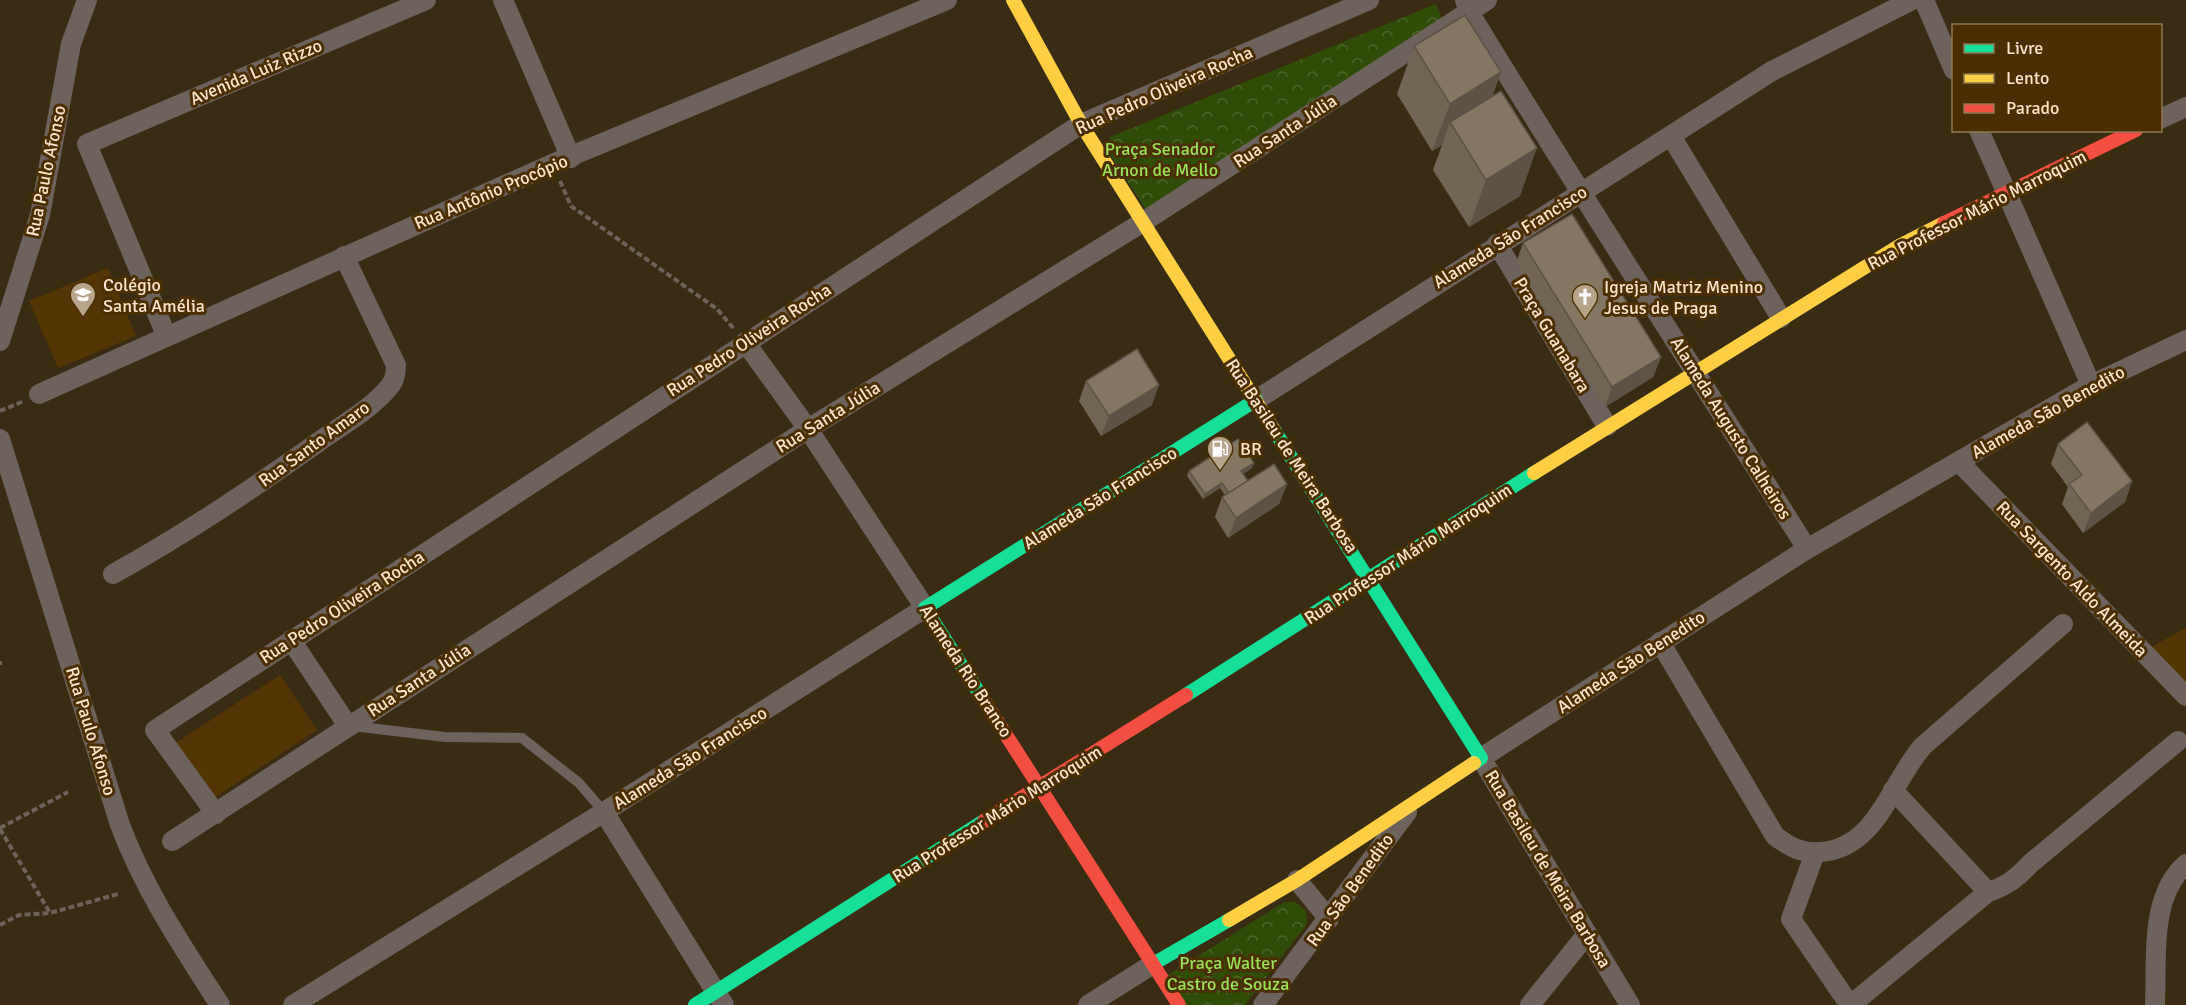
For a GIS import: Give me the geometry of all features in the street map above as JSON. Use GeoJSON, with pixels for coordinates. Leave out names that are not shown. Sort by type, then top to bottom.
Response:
{"type":"FeatureCollection","features":[{"type":"Feature","properties":{"kind":"street","name":"Rua Paulo Afonso"},"geometry":{"type":"LineString","coordinates":[[0,341],[40,215],[71,44],[87,0]]}},
{"type":"Feature","properties":{"kind":"street","name":"Avenida Luiz Rizzo"},"geometry":{"type":"LineString","coordinates":[[166,335],[87,144],[426,0]]}},
{"type":"Feature","properties":{"kind":"street"},"geometry":{"type":"LineString","coordinates":[[503,0],[571,158]]}},
{"type":"Feature","properties":{"kind":"street","name":"Rua Antônio Procópio"},"geometry":{"type":"LineString","coordinates":[[39,394],[166,335],[552,164],[947,0]]}},
{"type":"Feature","properties":{"kind":"street","name":"Rua Basileu de Meira Barbosa"},"geometry":{"type":"LineString","coordinates":[[1013,0],[1082,124],[1370,579],[1630,1005]]}},
{"type":"Feature","properties":{"kind":"street","name":"Rua Pedro Oliveira Rocha"},"geometry":{"type":"LineString","coordinates":[[216,814],[155,730],[745,342],[1082,124],[1369,0]]}},
{"type":"Feature","properties":{"kind":"street","name":"Rua Santa Júlia"},"geometry":{"type":"LineString","coordinates":[[172,841],[808,429],[1143,222],[1467,6],[1487,0]]}},
{"type":"Feature","properties":{"kind":"street","name":"Alameda São Francisco"},"geometry":{"type":"LineString","coordinates":[[293,1005],[604,813],[1772,71],[1912,0]]}},
{"type":"Feature","properties":{"kind":"street"},"geometry":{"type":"LineString","coordinates":[[1924,0],[1952,68]]}},
{"type":"Feature","properties":{"kind":"street","name":"Alameda Augusto Calheiros"},"geometry":{"type":"LineString","coordinates":[[1467,6],[1580,194],[1696,371],[1807,549]]}},
{"type":"Feature","properties":{"kind":"street"},"geometry":{"type":"LineString","coordinates":[[2162,118],[2186,107]]}},
{"type":"Feature","properties":{"kind":"street"},"geometry":{"type":"LineString","coordinates":[[1980,132],[2091,385]]}},
{"type":"Feature","properties":{"kind":"street","name":"Rua Professor Mário Marroquim"},"geometry":{"type":"LineString","coordinates":[[695,1005],[720,999],[1039,786],[1370,579],[1607,426],[1899,246],[2005,192],[2132,132]]}},
{"type":"Feature","properties":{"kind":"street"},"geometry":{"type":"LineString","coordinates":[[1671,136],[1781,318]]}},
{"type":"Feature","properties":{"kind":"street","name":"Praça Guanabara"},"geometry":{"type":"LineString","coordinates":[[1497,244],[1607,426]]}},
{"type":"Feature","properties":{"kind":"street","name":"Rua Santo Amaro"},"geometry":{"type":"LineString","coordinates":[[113,574],[182,536],[230,505],[355,416],[389,387],[396,374],[394,358],[344,256]]}},
{"type":"Feature","properties":{"kind":"street","name":"Alameda São Benedito"},"geometry":{"type":"LineString","coordinates":[[1088,1005],[1153,963],[1297,880],[1481,758],[1807,549],[2091,385],[2186,340]]}},
{"type":"Feature","properties":{"kind":"street","name":"Alameda Rio Branco"},"geometry":{"type":"LineString","coordinates":[[745,342],[808,429],[1179,1005]]}},
{"type":"Feature","properties":{"kind":"street","name":"Rua Paulo Afonso"},"geometry":{"type":"LineString","coordinates":[[0,439],[124,834],[163,918],[220,1005]]}},
{"type":"Feature","properties":{"kind":"street","name":"Rua Sargento Aldo Almeida"},"geometry":{"type":"LineString","coordinates":[[1959,462],[2186,696]]}},
{"type":"Feature","properties":{"kind":"street"},"geometry":{"type":"LineString","coordinates":[[1660,642],[1775,836],[1798,851],[1815,853],[1843,849],[1857,840],[1893,790],[1911,759],[1923,746],[2063,624]]}},
{"type":"Feature","properties":{"kind":"street"},"geometry":{"type":"LineString","coordinates":[[291,640],[348,726]]}},
{"type":"Feature","properties":{"kind":"street"},"geometry":{"type":"LineString","coordinates":[[1815,853],[1791,919],[1845,998],[1851,1001],[1858,999],[1988,892],[2005,887],[2014,881],[2031,863],[2178,741]]}},
{"type":"Feature","properties":{"kind":"street"},"geometry":{"type":"LineString","coordinates":[[1893,790],[1988,892]]}},
{"type":"Feature","properties":{"kind":"street","name":"Rua São Benedito"},"geometry":{"type":"LineString","coordinates":[[1263,1005],[1414,802]]}},
{"type":"Feature","properties":{"kind":"street"},"geometry":{"type":"LineString","coordinates":[[604,813],[720,999]]}},
{"type":"Feature","properties":{"kind":"street"},"geometry":{"type":"LineString","coordinates":[[2155,1005],[2162,904],[2168,887],[2186,864]]}},
{"type":"Feature","properties":{"kind":"street"},"geometry":{"type":"LineString","coordinates":[[1297,880],[1329,919]]}},
{"type":"Feature","properties":{"kind":"street"},"geometry":{"type":"LineString","coordinates":[[1530,1005],[1587,934]]}},
{"type":"Feature","properties":{"kind":"lane"},"geometry":{"type":"LineString","coordinates":[[348,726],[445,737],[522,738],[579,783],[604,813]]}},
{"type":"Feature","properties":{"kind":"path"},"geometry":{"type":"LineString","coordinates":[[552,164],[571,206],[717,309],[745,342]]}},
{"type":"Feature","properties":{"kind":"path"},"geometry":{"type":"LineString","coordinates":[[0,411],[39,394]]}},
{"type":"Feature","properties":{"kind":"path"},"geometry":{"type":"LineString","coordinates":[[50,913],[0,828],[68,792]]}},
{"type":"Feature","properties":{"kind":"path"},"geometry":{"type":"LineString","coordinates":[[0,925],[20,915],[50,913],[118,894]]}},
{"type":"Feature","properties":{"kind":"shaded area","name":"Colégio Santa Amélia"},"geometry":{"type":"Polygon","coordinates":[[[108,268],[136,336],[58,368],[29,301],[108,268]]]}},
{"type":"Feature","properties":{"kind":"shaded area"},"geometry":{"type":"Polygon","coordinates":[[[2186,628],[2186,687],[2149,648],[2186,628]]]}},
{"type":"Feature","properties":{"kind":"shaded area"},"geometry":{"type":"Polygon","coordinates":[[[280,675],[317,730],[211,800],[174,744],[280,675]]]}},
{"type":"Feature","properties":{"kind":"green space","name":"Praça Senador Arnon de Mello"},"geometry":{"type":"Polygon","coordinates":[[[1436,4],[1448,34],[1157,208],[1145,208],[1106,149],[1110,137],[1436,4]]]}},
{"type":"Feature","properties":{"kind":"green space","name":"Praça Walter Castro de Souza"},"geometry":{"type":"Polygon","coordinates":[[[1284,902],[1295,902],[1306,911],[1307,924],[1245,1005],[1172,1005],[1157,982],[1284,902]]]}},
{"type":"Feature","properties":{"kind":"building"},"geometry":{"type":"Polygon","coordinates":[[[1465,15],[1501,72],[1450,104],[1414,46],[1465,15]]]}},
{"type":"Feature","properties":{"kind":"building"},"geometry":{"type":"Polygon","coordinates":[[[1501,91],[1537,148],[1486,180],[1450,122],[1501,91]]]}},
{"type":"Feature","properties":{"kind":"building","name":"Igreja Matriz Menino Jesus de Praga"},"geometry":{"type":"Polygon","coordinates":[[[1572,214],[1661,357],[1612,387],[1523,243],[1572,214]]]}},
{"type":"Feature","properties":{"kind":"building"},"geometry":{"type":"Polygon","coordinates":[[[1137,349],[1159,385],[1109,416],[1086,381],[1137,349]]]}},
{"type":"Feature","properties":{"kind":"building"},"geometry":{"type":"Polygon","coordinates":[[[2087,422],[2132,481],[2091,513],[2069,484],[2082,475],[2058,444],[2087,422]]]}},
{"type":"Feature","properties":{"kind":"building","name":"BR"},"geometry":{"type":"Polygon","coordinates":[[[1238,439],[1254,463],[1241,471],[1248,481],[1229,493],[1222,483],[1205,494],[1189,471],[1238,439]]]}},
{"type":"Feature","properties":{"kind":"building"},"geometry":{"type":"Polygon","coordinates":[[[1274,464],[1287,484],[1236,518],[1222,497],[1274,464]]]}},
{"type":"Feature","properties":{"kind":"traffic: fast"},"geometry":{"type":"LineString","coordinates":[[983,699],[925,608],[1256,400]]}},
{"type":"Feature","properties":{"kind":"traffic: fast"},"geometry":{"type":"LineString","coordinates":[[1274,430],[1481,758],[1474,763]]}},
{"type":"Feature","properties":{"kind":"traffic: fast"},"geometry":{"type":"LineString","coordinates":[[1186,695],[1534,473]]}},
{"type":"Feature","properties":{"kind":"traffic: fast"},"geometry":{"type":"LineString","coordinates":[[695,1005],[984,821]]}},
{"type":"Feature","properties":{"kind":"traffic: fast"},"geometry":{"type":"LineString","coordinates":[[1153,964],[1229,920]]}},
{"type":"Feature","properties":{"kind":"traffic: slow"},"geometry":{"type":"LineString","coordinates":[[1013,0],[1081,124],[1274,430]]}},
{"type":"Feature","properties":{"kind":"traffic: slow"},"geometry":{"type":"LineString","coordinates":[[1534,473],[1899,246],[1944,223]]}},
{"type":"Feature","properties":{"kind":"traffic: slow"},"geometry":{"type":"LineString","coordinates":[[1229,920],[1297,880],[1474,763]]}},
{"type":"Feature","properties":{"kind":"traffic: jam"},"geometry":{"type":"LineString","coordinates":[[1944,223],[2132,132]]}},
{"type":"Feature","properties":{"kind":"traffic: jam"},"geometry":{"type":"LineString","coordinates":[[984,821],[1186,695]]}},
{"type":"Feature","properties":{"kind":"traffic: jam"},"geometry":{"type":"LineString","coordinates":[[983,699],[1179,1005]]}},
{"type":"Feature","properties":{"kind":"place","name":"Colégio Santa Amélia"},"geometry":{"type":"Point","coordinates":[83,318]}},
{"type":"Feature","properties":{"kind":"place","name":"Igreja Matriz Menino Jesus de Praga"},"geometry":{"type":"Point","coordinates":[1585,320]}},
{"type":"Feature","properties":{"kind":"place","name":"BR"},"geometry":{"type":"Point","coordinates":[1220,472]}}]}
